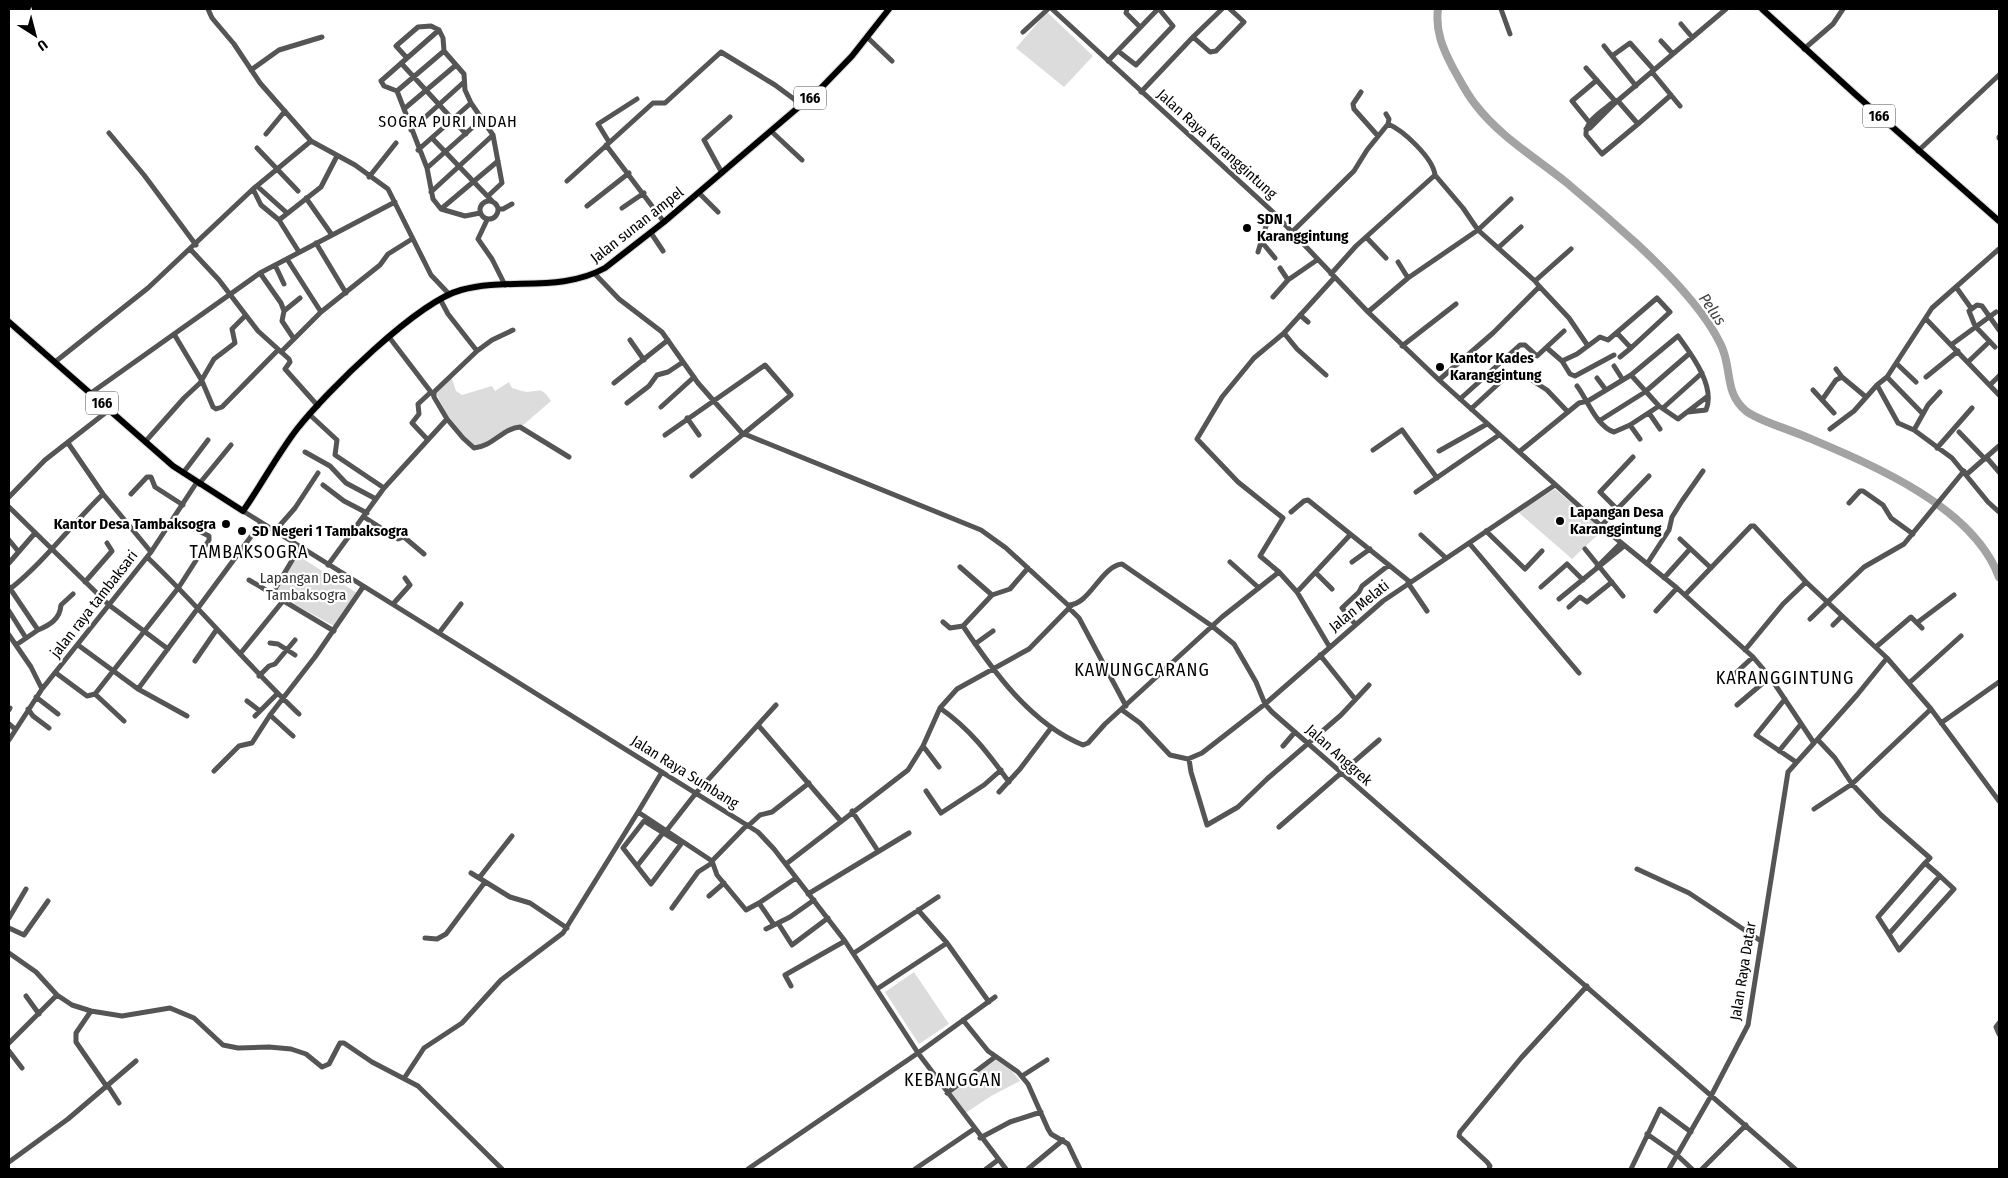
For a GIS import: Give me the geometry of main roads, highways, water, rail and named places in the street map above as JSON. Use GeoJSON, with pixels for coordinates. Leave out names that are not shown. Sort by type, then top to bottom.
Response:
{"type":"FeatureCollection","features":[{"type":"Feature","properties":{"kind":"main road","name":"Jalan sunan ampel"},"geometry":{"type":"LineString","coordinates":[[9,322],[183,473],[244,511],[278,457],[310,415],[389,337],[440,299],[460,290],[566,282],[595,274],[651,233],[802,105],[839,71],[889,9]]}},
{"type":"Feature","properties":{"kind":"main road","name":"166"},"geometry":{"type":"LineString","coordinates":[[1762,9],[1918,151],[1999,220]]}},
{"type":"Feature","properties":{"kind":"waterway","name":"Pelus"},"geometry":{"type":"LineString","coordinates":[[1438,9],[1438,25],[1443,47],[1472,100],[1495,126],[1602,213],[1648,254],[1683,290],[1704,316],[1720,343],[1724,352],[1731,387],[1739,404],[1752,415],[1859,460],[1916,490],[1943,508],[1966,529],[1986,551],[1999,577]]}},
{"type":"Feature","properties":{"kind":"place","name":"SDN 1 Karanggintung"},"geometry":{"type":"Point","coordinates":[1247,228]}},
{"type":"Feature","properties":{"kind":"place","name":"Kantor Kades Karanggintung"},"geometry":{"type":"Point","coordinates":[1440,367]}},
{"type":"Feature","properties":{"kind":"place","name":"Lapangan Desa Karanggintung"},"geometry":{"type":"Point","coordinates":[1560,521]}},
{"type":"Feature","properties":{"kind":"place","name":"Kantor Desa Tambaksogra"},"geometry":{"type":"Point","coordinates":[226,524]}},
{"type":"Feature","properties":{"kind":"place","name":"SD Negeri 1 Tambaksogra"},"geometry":{"type":"Point","coordinates":[242,531]}},
{"type":"Feature","properties":{"kind":"district","name":"SOGRA PURI INDAH"},"geometry":{"type":"Point","coordinates":[448,121]}},
{"type":"Feature","properties":{"kind":"district","name":"TAMBAKSOGRA"},"geometry":{"type":"Point","coordinates":[249,552]}},
{"type":"Feature","properties":{"kind":"district","name":"KAWUNGCARANG"},"geometry":{"type":"Point","coordinates":[1142,670]}},
{"type":"Feature","properties":{"kind":"district","name":"KARANGGINTUNG"},"geometry":{"type":"Point","coordinates":[1785,678]}},
{"type":"Feature","properties":{"kind":"district","name":"KEBANGGAN"},"geometry":{"type":"Point","coordinates":[953,1080]}},
{"type":"Feature","properties":{"kind":"park label","name":"Lapangan Desa Tambaksogra"},"geometry":{"type":"Point","coordinates":[306,586]}}]}
